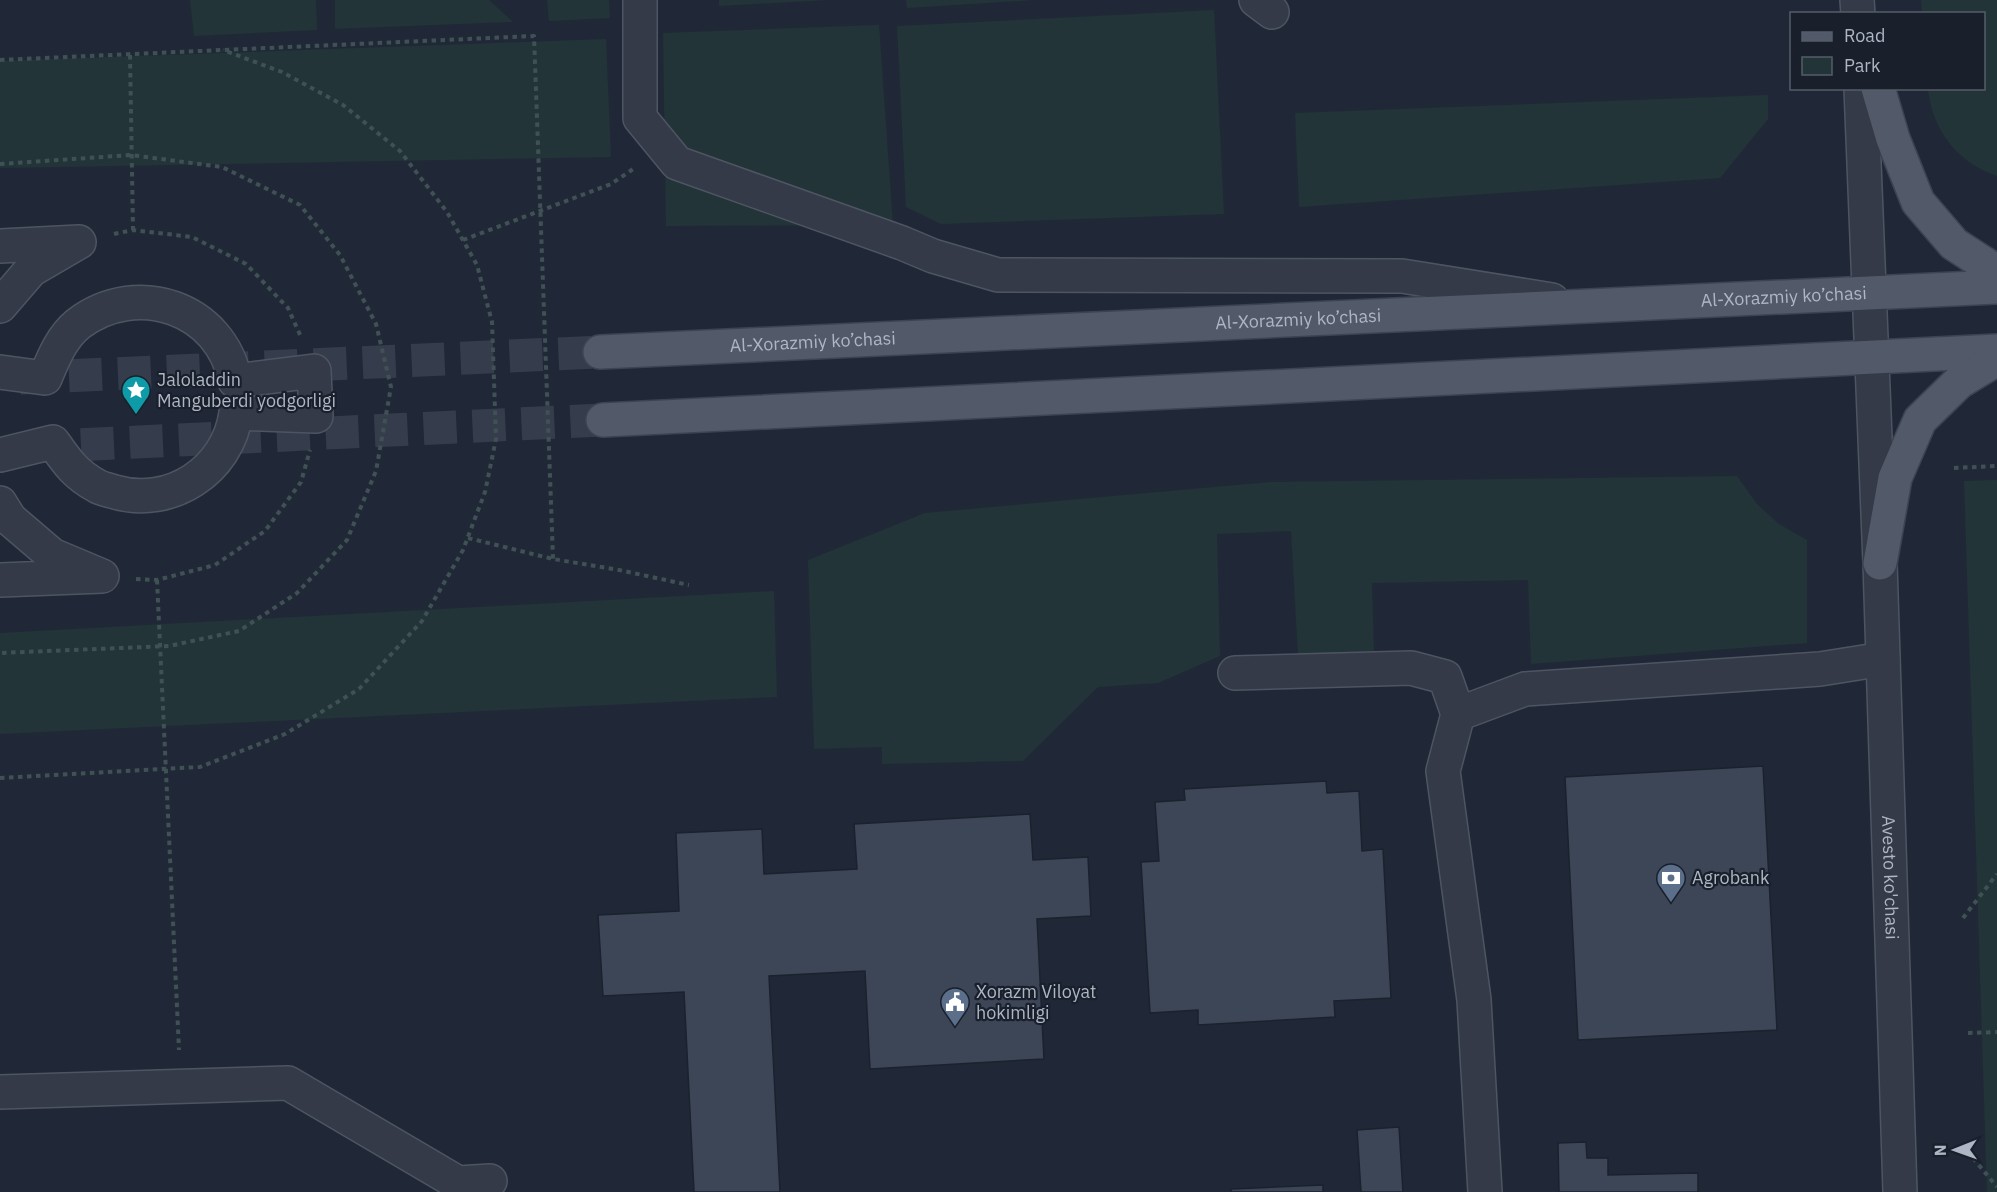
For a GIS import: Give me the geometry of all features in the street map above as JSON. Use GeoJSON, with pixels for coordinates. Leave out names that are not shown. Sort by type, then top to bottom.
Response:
{"type":"FeatureCollection","features":[{"type":"Feature","properties":{"kind":"main road"},"geometry":{"type":"LineString","coordinates":[[1879,90],[1893,139],[1918,202],[1954,244],[1997,272]]}},
{"type":"Feature","properties":{"kind":"main road","name":"Al-Xorazmiy ko’chasi"},"geometry":{"type":"LineString","coordinates":[[600,352],[1869,295],[1997,287]]}},
{"type":"Feature","properties":{"kind":"main road"},"geometry":{"type":"LineString","coordinates":[[603,420],[1997,351]]}},
{"type":"Feature","properties":{"kind":"main road"},"geometry":{"type":"LineString","coordinates":[[1880,563],[1895,478],[1920,420],[1959,382],[1997,359]]}},
{"type":"Feature","properties":{"kind":"street"},"geometry":{"type":"LineString","coordinates":[[640,13],[640,118],[677,163],[933,256],[998,275],[1402,276],[1592,307]]}},
{"type":"Feature","properties":{"kind":"street","name":"Avesto ko'chasi"},"geometry":{"type":"LineString","coordinates":[[1861,90],[1880,563],[1900,1192]]}},
{"type":"Feature","properties":{"kind":"street"},"geometry":{"type":"LineString","coordinates":[[0,246],[79,242]]}},
{"type":"Feature","properties":{"kind":"street"},"geometry":{"type":"LineString","coordinates":[[0,306],[31,270],[79,242]]}},
{"type":"Feature","properties":{"kind":"street"},"geometry":{"type":"LineString","coordinates":[[0,372],[45,378],[57,349],[77,325],[104,308],[135,301],[165,304],[195,317],[217,339],[232,366],[235,381],[314,371],[316,416],[236,413],[233,430],[218,459],[194,482],[163,495],[130,497],[99,488],[72,468],[53,442],[0,455]]}},
{"type":"Feature","properties":{"kind":"street"},"geometry":{"type":"LineString","coordinates":[[0,503],[10,519],[51,555],[102,576]]}},
{"type":"Feature","properties":{"kind":"street"},"geometry":{"type":"LineString","coordinates":[[0,580],[102,576]]}},
{"type":"Feature","properties":{"kind":"street"},"geometry":{"type":"LineString","coordinates":[[1458,714],[1525,689],[1820,669],[1883,659]]}},
{"type":"Feature","properties":{"kind":"street"},"geometry":{"type":"LineString","coordinates":[[1235,673],[1411,668],[1445,677],[1458,714],[1443,771],[1474,1000],[1485,1192]]}},
{"type":"Feature","properties":{"kind":"street"},"geometry":{"type":"LineString","coordinates":[[0,1092],[288,1083],[458,1183],[490,1181]]}},
{"type":"Feature","properties":{"kind":"path"},"geometry":{"type":"LineString","coordinates":[[0,60],[534,36],[553,559]]}},
{"type":"Feature","properties":{"kind":"path"},"geometry":{"type":"LineString","coordinates":[[0,778],[200,767],[285,734],[358,689],[422,621],[463,550],[485,492],[496,439],[492,322],[477,265],[447,212],[400,151],[344,105],[282,72],[223,50]]}},
{"type":"Feature","properties":{"kind":"path"},"geometry":{"type":"LineString","coordinates":[[130,55],[133,230]]}},
{"type":"Feature","properties":{"kind":"path"},"geometry":{"type":"LineString","coordinates":[[463,240],[611,184],[664,147]]}},
{"type":"Feature","properties":{"kind":"path"},"geometry":{"type":"LineString","coordinates":[[79,242],[133,230],[192,237],[246,264],[288,308],[313,363],[314,371]]}},
{"type":"Feature","properties":{"kind":"path"},"geometry":{"type":"LineString","coordinates":[[102,576],[157,580],[215,565],[265,531],[301,482],[317,423],[316,416]]}},
{"type":"Feature","properties":{"kind":"path"},"geometry":{"type":"LineString","coordinates":[[1954,468],[1997,466]]}},
{"type":"Feature","properties":{"kind":"path"},"geometry":{"type":"LineString","coordinates":[[468,538],[553,559],[689,585]]}},
{"type":"Feature","properties":{"kind":"path"},"geometry":{"type":"LineString","coordinates":[[157,580],[181,1086]]}},
{"type":"Feature","properties":{"kind":"path"},"geometry":{"type":"LineString","coordinates":[[1964,918],[1997,874]]}},
{"type":"Feature","properties":{"kind":"path"},"geometry":{"type":"LineString","coordinates":[[1968,1033],[1997,1032]]}},
{"type":"Feature","properties":{"kind":"path"},"geometry":{"type":"LineString","coordinates":[[1973,1158],[1997,1187]]}},
{"type":"Feature","properties":{"kind":"green space"},"geometry":{"type":"Polygon","coordinates":[[[190,0],[316,0],[317,30],[194,36],[190,0]]]}},
{"type":"Feature","properties":{"kind":"green space"},"geometry":{"type":"Polygon","coordinates":[[[335,0],[489,0],[513,22],[335,29],[335,0]]]}},
{"type":"Feature","properties":{"kind":"green space"},"geometry":{"type":"Polygon","coordinates":[[[547,0],[609,0],[610,18],[549,21],[547,0]]]}},
{"type":"Feature","properties":{"kind":"green space"},"geometry":{"type":"Polygon","coordinates":[[[719,0],[829,0],[719,6],[719,0]]]}},
{"type":"Feature","properties":{"kind":"green space"},"geometry":{"type":"Polygon","coordinates":[[[906,0],[1034,0],[907,8],[906,0]]]}},
{"type":"Feature","properties":{"kind":"green space"},"geometry":{"type":"Polygon","coordinates":[[[1921,0],[1997,0],[1997,176],[1970,163],[1949,143],[1935,118],[1928,90],[1985,90],[1985,12],[1922,12],[1921,0]]]}},
{"type":"Feature","properties":{"kind":"green space"},"geometry":{"type":"Polygon","coordinates":[[[1214,10],[1224,214],[941,224],[906,207],[897,26],[1214,10]]]}},
{"type":"Feature","properties":{"kind":"green space"},"geometry":{"type":"Polygon","coordinates":[[[879,25],[893,225],[666,226],[663,33],[879,25]]]}},
{"type":"Feature","properties":{"kind":"green space"},"geometry":{"type":"Polygon","coordinates":[[[606,39],[611,157],[0,168],[0,61],[606,39]]]}},
{"type":"Feature","properties":{"kind":"green space"},"geometry":{"type":"Polygon","coordinates":[[[1768,95],[1768,119],[1720,178],[1299,207],[1295,113],[1768,95]]]}},
{"type":"Feature","properties":{"kind":"green space"},"geometry":{"type":"Polygon","coordinates":[[[1737,476],[1757,504],[1779,524],[1807,540],[1807,643],[1531,664],[1528,580],[1372,583],[1374,652],[1298,654],[1291,531],[1217,534],[1220,656],[1158,683],[1098,687],[1023,761],[882,764],[882,747],[814,749],[808,560],[925,513],[1270,482],[1737,476]]]}},
{"type":"Feature","properties":{"kind":"green space"},"geometry":{"type":"Polygon","coordinates":[[[1997,480],[1997,1192],[1987,1192],[1964,481],[1997,480]]]}},
{"type":"Feature","properties":{"kind":"green space"},"geometry":{"type":"Polygon","coordinates":[[[774,591],[777,697],[0,734],[0,633],[774,591]]]}},
{"type":"Feature","properties":{"kind":"building","name":"Agrobank"},"geometry":{"type":"Polygon","coordinates":[[[1763,766],[1777,1030],[1578,1040],[1565,777],[1763,766]]]}},
{"type":"Feature","properties":{"kind":"building"},"geometry":{"type":"Polygon","coordinates":[[[1326,781],[1327,793],[1359,791],[1362,851],[1383,849],[1391,998],[1334,1001],[1335,1017],[1198,1025],[1198,1010],[1150,1013],[1141,862],[1159,861],[1155,802],[1185,800],[1184,789],[1326,781]]]}},
{"type":"Feature","properties":{"kind":"building","name":"Xorazm Viloyat hokimligi"},"geometry":{"type":"Polygon","coordinates":[[[1030,814],[1033,860],[1088,857],[1091,916],[1037,919],[1044,1059],[870,1069],[865,971],[769,976],[780,1192],[694,1192],[684,992],[603,996],[598,915],[679,911],[676,833],[762,829],[764,874],[857,869],[854,824],[1030,814]]]}},
{"type":"Feature","properties":{"kind":"building"},"geometry":{"type":"Polygon","coordinates":[[[1399,1127],[1403,1192],[1361,1192],[1357,1130],[1399,1127]]]}},
{"type":"Feature","properties":{"kind":"building"},"geometry":{"type":"Polygon","coordinates":[[[1586,1142],[1587,1158],[1608,1158],[1608,1175],[1698,1173],[1698,1192],[1559,1192],[1558,1143],[1586,1142]]]}},
{"type":"Feature","properties":{"kind":"building"},"geometry":{"type":"Polygon","coordinates":[[[1323,1185],[1323,1192],[1231,1192],[1231,1189],[1323,1185]]]}},
{"type":"Feature","properties":{"kind":"tunnel"},"geometry":{"type":"LineString","coordinates":[[20,378],[600,352]]}},
{"type":"Feature","properties":{"kind":"tunnel"},"geometry":{"type":"LineString","coordinates":[[32,447],[603,420]]}},
{"type":"Feature","properties":{"kind":"place","name":"Jaloladdin Manguberdi yodgorligi"},"geometry":{"type":"Point","coordinates":[136,416]}},
{"type":"Feature","properties":{"kind":"place","name":"Agrobank"},"geometry":{"type":"Point","coordinates":[1671,904]}},
{"type":"Feature","properties":{"kind":"place","name":"Xorazm Viloyat hokimligi"},"geometry":{"type":"Point","coordinates":[955,1028]}}]}
